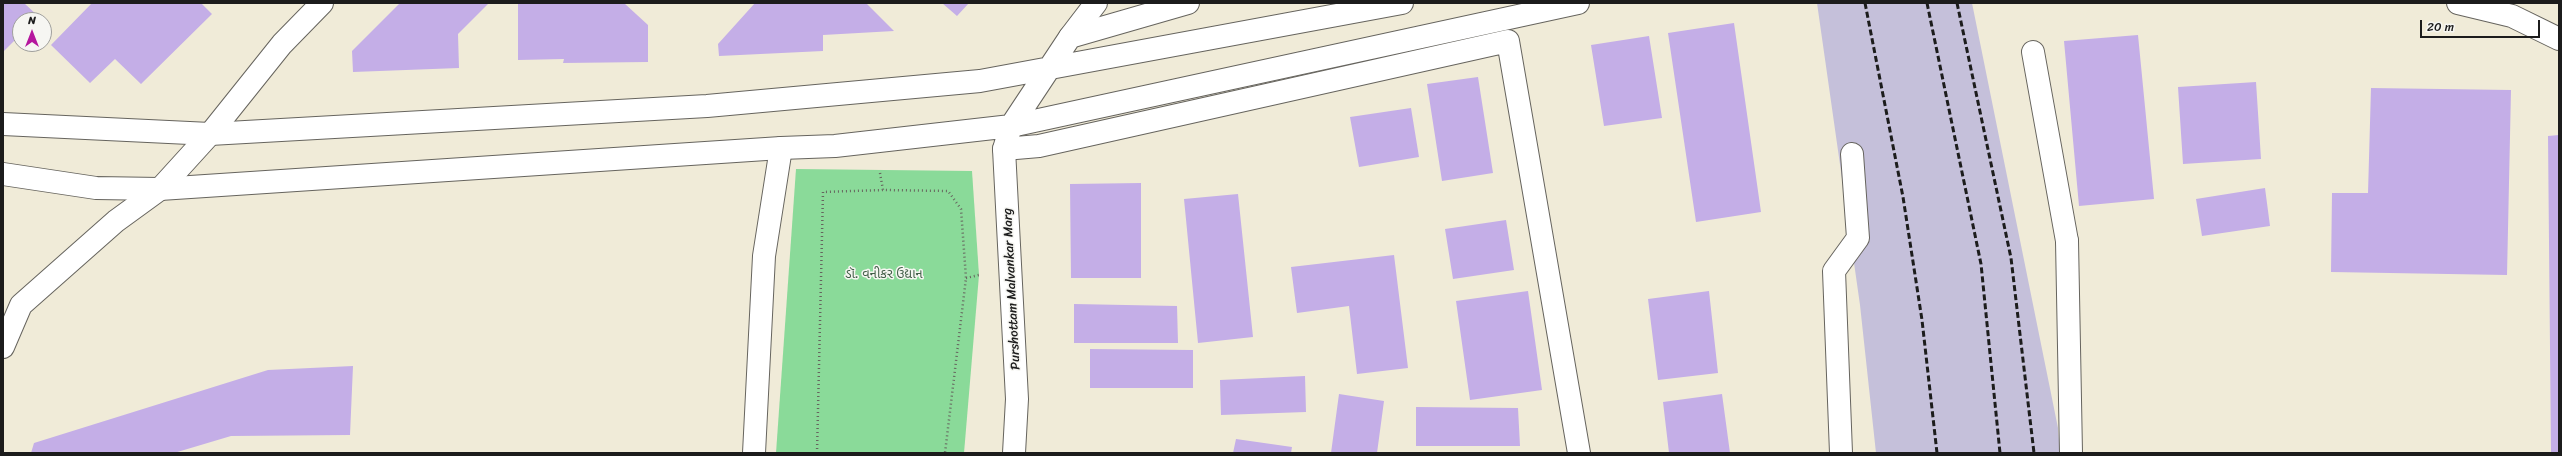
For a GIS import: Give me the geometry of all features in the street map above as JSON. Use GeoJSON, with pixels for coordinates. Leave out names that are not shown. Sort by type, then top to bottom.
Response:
{"type":"FeatureCollection","features":[{"type":"Feature","properties":{"kind":"street"},"geometry":{"type":"LineString","coordinates":[[3,347],[21,305],[116,221],[160,189],[210,134],[282,44],[322,3]]}},
{"type":"Feature","properties":{"kind":"street","name":"Purshottam Malvankar Marg"},"geometry":{"type":"LineString","coordinates":[[1014,453],[1017,399],[1004,149],[1010,126],[1070,37],[1096,3]]}},
{"type":"Feature","properties":{"kind":"street"},"geometry":{"type":"LineString","coordinates":[[1070,37],[1188,3]]}},
{"type":"Feature","properties":{"kind":"street"},"geometry":{"type":"LineString","coordinates":[[3,124],[210,134],[707,106],[980,80],[1402,3]]}},
{"type":"Feature","properties":{"kind":"street"},"geometry":{"type":"LineString","coordinates":[[3,174],[96,188],[160,189],[782,148],[835,146],[1010,126],[1578,3]]}},
{"type":"Feature","properties":{"kind":"street"},"geometry":{"type":"LineString","coordinates":[[2458,3],[2512,16],[2559,39]]}},
{"type":"Feature","properties":{"kind":"street"},"geometry":{"type":"LineString","coordinates":[[1004,149],[1039,146],[1508,41],[1579,453]]}},
{"type":"Feature","properties":{"kind":"street"},"geometry":{"type":"LineString","coordinates":[[2033,52],[2067,241],[2071,453]]}},
{"type":"Feature","properties":{"kind":"street"},"geometry":{"type":"LineString","coordinates":[[754,453],[764,256],[782,148]]}},
{"type":"Feature","properties":{"kind":"street"},"geometry":{"type":"LineString","coordinates":[[1841,453],[1834,271],[1858,238],[1852,154]]}},
{"type":"Feature","properties":{"kind":"path"},"geometry":{"type":"LineString","coordinates":[[880,169],[883,190]]}},
{"type":"Feature","properties":{"kind":"path"},"geometry":{"type":"LineString","coordinates":[[817,453],[823,192],[883,190],[948,191],[961,208],[966,278],[945,453]]}},
{"type":"Feature","properties":{"kind":"path"},"geometry":{"type":"LineString","coordinates":[[966,278],[979,275]]}},
{"type":"Feature","properties":{"kind":"shaded area"},"geometry":{"type":"Polygon","coordinates":[[[1817,3],[1972,3],[2058,428],[2060,453],[1876,453],[1860,305],[1817,3]]]}},
{"type":"Feature","properties":{"kind":"green space","name":"ડૉ. વનીકર ઉદ્યાન"},"geometry":{"type":"Polygon","coordinates":[[[796,169],[972,171],[979,275],[964,453],[776,453],[796,169]]]}},
{"type":"Feature","properties":{"kind":"building"},"geometry":{"type":"Polygon","coordinates":[[[3,3],[24,3],[34,12],[12,12],[12,43],[3,52],[3,3]]]}},
{"type":"Feature","properties":{"kind":"building"},"geometry":{"type":"Polygon","coordinates":[[[92,3],[201,3],[212,14],[141,84],[115,59],[90,83],[52,46],[52,44],[92,3]]]}},
{"type":"Feature","properties":{"kind":"building"},"geometry":{"type":"Polygon","coordinates":[[[400,3],[489,3],[458,34],[459,68],[353,72],[352,51],[400,3]]]}},
{"type":"Feature","properties":{"kind":"building"},"geometry":{"type":"Polygon","coordinates":[[[518,3],[624,3],[648,25],[648,62],[563,63],[564,59],[518,60],[518,3]]]}},
{"type":"Feature","properties":{"kind":"building"},"geometry":{"type":"Polygon","coordinates":[[[755,3],[866,3],[894,31],[823,35],[823,51],[719,56],[718,44],[755,3]]]}},
{"type":"Feature","properties":{"kind":"building"},"geometry":{"type":"Polygon","coordinates":[[[942,3],[969,3],[957,16],[942,3]]]}},
{"type":"Feature","properties":{"kind":"building"},"geometry":{"type":"Polygon","coordinates":[[[1734,23],[1761,212],[1696,222],[1668,33],[1734,23]]]}},
{"type":"Feature","properties":{"kind":"building"},"geometry":{"type":"Polygon","coordinates":[[[2138,35],[2154,199],[2079,206],[2064,41],[2138,35]]]}},
{"type":"Feature","properties":{"kind":"building"},"geometry":{"type":"Polygon","coordinates":[[[1649,36],[1662,118],[1604,126],[1591,45],[1649,36]]]}},
{"type":"Feature","properties":{"kind":"building"},"geometry":{"type":"Polygon","coordinates":[[[1478,77],[1493,173],[1442,181],[1427,84],[1478,77]]]}},
{"type":"Feature","properties":{"kind":"building"},"geometry":{"type":"Polygon","coordinates":[[[2256,82],[2261,159],[2183,164],[2178,87],[2256,82]]]}},
{"type":"Feature","properties":{"kind":"building"},"geometry":{"type":"Polygon","coordinates":[[[2371,88],[2511,90],[2507,275],[2331,272],[2332,193],[2368,193],[2371,88]]]}},
{"type":"Feature","properties":{"kind":"building"},"geometry":{"type":"Polygon","coordinates":[[[1411,108],[1419,157],[1359,167],[1350,117],[1411,108]]]}},
{"type":"Feature","properties":{"kind":"building"},"geometry":{"type":"Polygon","coordinates":[[[2559,135],[2559,453],[2551,453],[2548,136],[2559,135]]]}},
{"type":"Feature","properties":{"kind":"building"},"geometry":{"type":"Polygon","coordinates":[[[1141,183],[1141,278],[1071,278],[1070,184],[1141,183]]]}},
{"type":"Feature","properties":{"kind":"building"},"geometry":{"type":"Polygon","coordinates":[[[2265,188],[2270,226],[2202,236],[2196,199],[2265,188]]]}},
{"type":"Feature","properties":{"kind":"building"},"geometry":{"type":"Polygon","coordinates":[[[1238,194],[1253,337],[1198,343],[1184,199],[1238,194]]]}},
{"type":"Feature","properties":{"kind":"building"},"geometry":{"type":"Polygon","coordinates":[[[1506,220],[1514,270],[1453,279],[1445,229],[1506,220]]]}},
{"type":"Feature","properties":{"kind":"building"},"geometry":{"type":"Polygon","coordinates":[[[1394,255],[1408,368],[1357,374],[1349,306],[1297,313],[1291,267],[1394,255]]]}},
{"type":"Feature","properties":{"kind":"building"},"geometry":{"type":"Polygon","coordinates":[[[1528,291],[1542,390],[1470,400],[1456,301],[1528,291]]]}},
{"type":"Feature","properties":{"kind":"building"},"geometry":{"type":"Polygon","coordinates":[[[1709,291],[1718,373],[1658,380],[1648,299],[1709,291]]]}},
{"type":"Feature","properties":{"kind":"building"},"geometry":{"type":"Polygon","coordinates":[[[1074,304],[1177,306],[1178,343],[1074,343],[1074,304]]]}},
{"type":"Feature","properties":{"kind":"building"},"geometry":{"type":"Polygon","coordinates":[[[1090,349],[1193,350],[1193,388],[1090,388],[1090,349]]]}},
{"type":"Feature","properties":{"kind":"building"},"geometry":{"type":"Polygon","coordinates":[[[353,366],[350,435],[231,436],[174,453],[31,453],[34,443],[268,370],[353,366]]]}},
{"type":"Feature","properties":{"kind":"building"},"geometry":{"type":"Polygon","coordinates":[[[1305,376],[1306,412],[1221,415],[1220,380],[1305,376]]]}},
{"type":"Feature","properties":{"kind":"building"},"geometry":{"type":"Polygon","coordinates":[[[1339,394],[1384,401],[1377,453],[1331,453],[1339,394]]]}},
{"type":"Feature","properties":{"kind":"building"},"geometry":{"type":"Polygon","coordinates":[[[1722,394],[1730,453],[1669,453],[1663,402],[1722,394]]]}},
{"type":"Feature","properties":{"kind":"building"},"geometry":{"type":"Polygon","coordinates":[[[1416,407],[1518,408],[1520,446],[1416,446],[1416,407]]]}},
{"type":"Feature","properties":{"kind":"building"},"geometry":{"type":"Polygon","coordinates":[[[1236,439],[1292,447],[1291,453],[1233,453],[1236,439]]]}},
{"type":"Feature","properties":{"kind":"railway"},"geometry":{"type":"LineString","coordinates":[[1865,3],[1903,197],[1922,320],[1937,453]]}},
{"type":"Feature","properties":{"kind":"railway"},"geometry":{"type":"LineString","coordinates":[[1927,3],[1981,264],[2000,453]]}},
{"type":"Feature","properties":{"kind":"railway"},"geometry":{"type":"LineString","coordinates":[[1957,3],[2011,258],[2034,453]]}}]}
